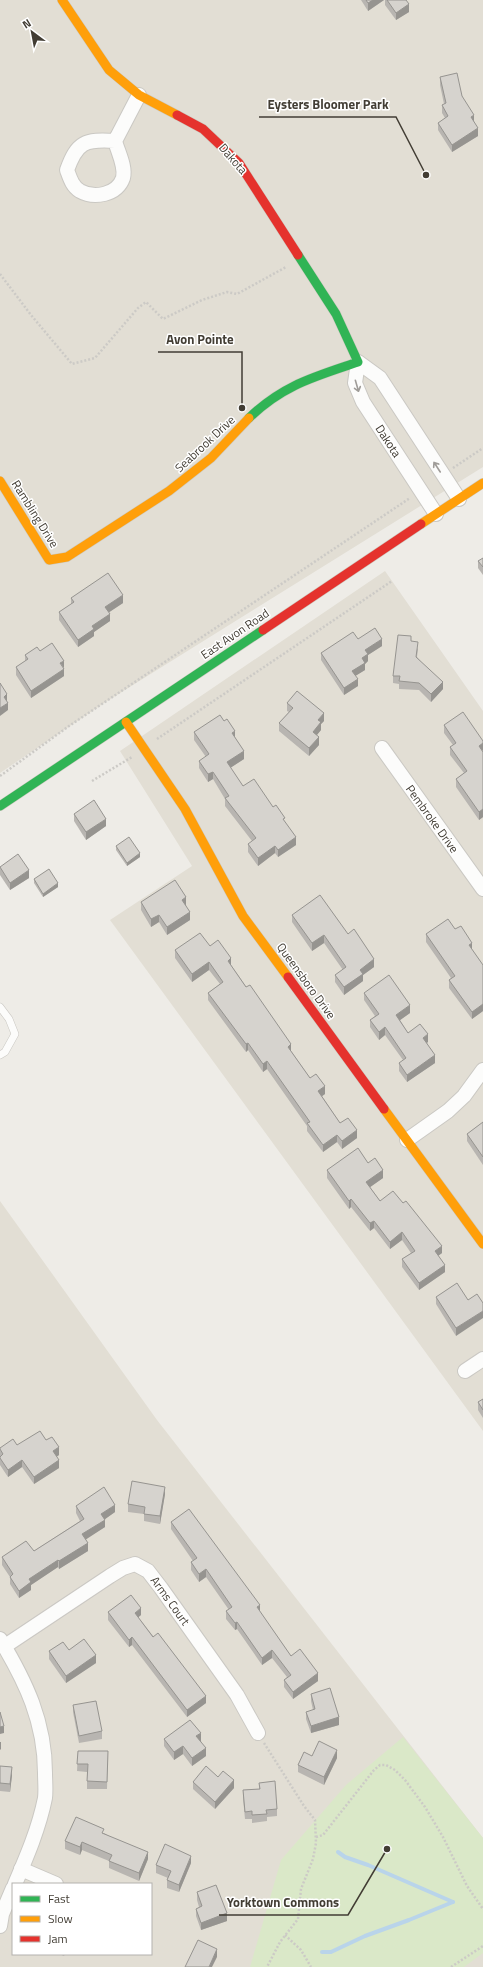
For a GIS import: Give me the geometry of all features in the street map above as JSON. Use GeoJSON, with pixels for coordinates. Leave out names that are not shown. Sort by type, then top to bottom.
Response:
{"type":"FeatureCollection","features":[{"type":"Feature","properties":{"kind":"street","name":"Dakota"},"geometry":{"type":"LineString","coordinates":[[62,0],[109,70],[139,95],[203,129],[221,144],[243,169],[336,314],[358,362],[380,378],[459,499]]}},
{"type":"Feature","properties":{"kind":"street"},"geometry":{"type":"LineString","coordinates":[[115,141],[98,140],[86,142],[77,148],[67,170],[71,182],[80,191],[104,195],[116,187],[122,178],[123,167],[115,141],[139,95]]}},
{"type":"Feature","properties":{"kind":"street","name":"Dakota"},"geometry":{"type":"LineString","coordinates":[[358,362],[355,383],[363,402],[436,514]]}},
{"type":"Feature","properties":{"kind":"street","name":"Seabrook Drive"},"geometry":{"type":"LineString","coordinates":[[49,560],[67,557],[180,483],[202,466],[253,414],[276,395],[302,382],[358,362]]}},
{"type":"Feature","properties":{"kind":"street","name":"Rambling Drive"},"geometry":{"type":"LineString","coordinates":[[0,481],[49,560]]}},
{"type":"Feature","properties":{"kind":"street","name":"East Avon Road"},"geometry":{"type":"LineString","coordinates":[[0,806],[483,483]]}},
{"type":"Feature","properties":{"kind":"street","name":"Queensboro Drive"},"geometry":{"type":"LineString","coordinates":[[126,722],[185,809],[243,916],[483,1244]]}},
{"type":"Feature","properties":{"kind":"street","name":"Pembroke Drive"},"geometry":{"type":"LineString","coordinates":[[382,748],[483,889]]}},
{"type":"Feature","properties":{"kind":"street"},"geometry":{"type":"LineString","coordinates":[[407,1140],[448,1111],[464,1096],[483,1070]]}},
{"type":"Feature","properties":{"kind":"street"},"geometry":{"type":"LineString","coordinates":[[465,1371],[483,1359]]}},
{"type":"Feature","properties":{"kind":"street","name":"Arms Court"},"geometry":{"type":"LineString","coordinates":[[2,1643],[123,1568],[135,1564],[148,1571],[161,1588],[237,1694],[258,1733]]}},
{"type":"Feature","properties":{"kind":"street"},"geometry":{"type":"LineString","coordinates":[[2,1643],[24,1681],[38,1717],[45,1750],[45,1796],[37,1830],[15,1883]]}},
{"type":"Feature","properties":{"kind":"street"},"geometry":{"type":"LineString","coordinates":[[21,1868],[54,1883]]}},
{"type":"Feature","properties":{"kind":"street"},"geometry":{"type":"LineString","coordinates":[[0,1926],[2,1914],[12,1890]]}},
{"type":"Feature","properties":{"kind":"lane"},"geometry":{"type":"LineString","coordinates":[[0,1007],[9,1019],[15,1034],[5,1052],[0,1055]]}},
{"type":"Feature","properties":{"kind":"path"},"geometry":{"type":"LineString","coordinates":[[0,274],[31,315],[72,364],[95,358],[138,308],[146,302],[164,319],[202,300],[227,292],[237,294],[254,286],[301,258]]}},
{"type":"Feature","properties":{"kind":"path"},"geometry":{"type":"LineString","coordinates":[[443,475],[483,448]]}},
{"type":"Feature","properties":{"kind":"path"},"geometry":{"type":"LineString","coordinates":[[0,776],[69,726],[421,490]]}},
{"type":"Feature","properties":{"kind":"path"},"geometry":{"type":"LineString","coordinates":[[92,781],[144,749],[165,733],[392,581]]}},
{"type":"Feature","properties":{"kind":"path"},"geometry":{"type":"LineString","coordinates":[[258,1733],[304,1806],[315,1820],[316,1838],[313,1859],[301,1889],[298,1919],[285,1934],[267,1967]]}},
{"type":"Feature","properties":{"kind":"path"},"geometry":{"type":"LineString","coordinates":[[316,1838],[323,1835],[374,1770],[380,1765],[386,1765],[395,1770],[405,1780],[425,1807],[443,1837],[467,1886],[483,1909]]}},
{"type":"Feature","properties":{"kind":"path"},"geometry":{"type":"LineString","coordinates":[[285,1934],[301,1950],[311,1967]]}},
{"type":"Feature","properties":{"kind":"path"},"geometry":{"type":"LineString","coordinates":[[451,1967],[483,1946]]}},
{"type":"Feature","properties":{"kind":"shaded area"},"geometry":{"type":"Polygon","coordinates":[[[0,0],[483,0],[483,467],[104,703],[0,773],[0,0]]]}},
{"type":"Feature","properties":{"kind":"shaded area"},"geometry":{"type":"Polygon","coordinates":[[[385,571],[483,711],[483,1431],[110,920],[192,866],[120,751],[385,571]]]}},
{"type":"Feature","properties":{"kind":"shaded area"},"geometry":{"type":"Polygon","coordinates":[[[0,1201],[157,1420],[483,1838],[483,1967],[0,1967],[0,1201]]]}},
{"type":"Feature","properties":{"kind":"green space"},"geometry":{"type":"Polygon","coordinates":[[[403,1737],[483,1838],[483,1953],[464,1967],[250,1967],[281,1860],[346,1785],[403,1737]]]}},
{"type":"Feature","properties":{"kind":"building"},"geometry":{"type":"Polygon","coordinates":[[[366,0],[373,0],[368,3],[366,0]]]}},
{"type":"Feature","properties":{"kind":"building"},"geometry":{"type":"Polygon","coordinates":[[[387,0],[406,0],[409,4],[396,13],[387,0]]]}},
{"type":"Feature","properties":{"kind":"building"},"geometry":{"type":"Polygon","coordinates":[[[457,73],[462,96],[474,115],[471,117],[478,128],[452,145],[438,123],[448,116],[442,105],[446,103],[440,77],[457,73]]]}},
{"type":"Feature","properties":{"kind":"building"},"geometry":{"type":"Polygon","coordinates":[[[483,558],[483,567],[478,561],[483,558]]]}},
{"type":"Feature","properties":{"kind":"building"},"geometry":{"type":"Polygon","coordinates":[[[108,573],[123,595],[105,607],[110,614],[92,626],[94,629],[78,640],[59,612],[74,602],[71,598],[108,573]]]}},
{"type":"Feature","properties":{"kind":"building"},"geometry":{"type":"Polygon","coordinates":[[[375,628],[382,639],[365,650],[368,654],[362,658],[365,663],[352,671],[358,679],[344,688],[321,653],[353,632],[358,639],[375,628]]]}},
{"type":"Feature","properties":{"kind":"building"},"geometry":{"type":"Polygon","coordinates":[[[398,635],[411,636],[411,641],[418,642],[416,657],[443,682],[431,694],[419,683],[399,681],[400,676],[393,676],[398,635]]]}},
{"type":"Feature","properties":{"kind":"building"},"geometry":{"type":"Polygon","coordinates":[[[52,643],[64,661],[60,663],[64,669],[31,691],[16,667],[28,659],[25,655],[37,647],[40,651],[52,643]]]}},
{"type":"Feature","properties":{"kind":"building"},"geometry":{"type":"Polygon","coordinates":[[[0,683],[7,694],[4,697],[8,703],[0,708],[0,683]]]}},
{"type":"Feature","properties":{"kind":"building"},"geometry":{"type":"Polygon","coordinates":[[[297,691],[324,713],[318,720],[321,722],[313,732],[319,737],[309,748],[279,723],[293,708],[287,703],[297,691]]]}},
{"type":"Feature","properties":{"kind":"building"},"geometry":{"type":"Polygon","coordinates":[[[463,712],[483,741],[483,743],[479,746],[483,752],[483,809],[479,812],[456,779],[467,771],[450,747],[456,743],[444,725],[463,712]]]}},
{"type":"Feature","properties":{"kind":"building"},"geometry":{"type":"Polygon","coordinates":[[[220,715],[224,721],[227,719],[235,731],[232,733],[244,751],[227,762],[243,786],[254,779],[273,807],[276,805],[285,818],[283,819],[296,837],[278,850],[275,846],[258,858],[248,844],[256,838],[225,798],[229,796],[213,772],[208,774],[199,761],[209,754],[194,732],[220,715]]]}},
{"type":"Feature","properties":{"kind":"building"},"geometry":{"type":"Polygon","coordinates":[[[94,800],[106,819],[86,832],[74,814],[94,800]]]}},
{"type":"Feature","properties":{"kind":"building"},"geometry":{"type":"Polygon","coordinates":[[[129,837],[140,853],[127,863],[116,846],[129,837]]]}},
{"type":"Feature","properties":{"kind":"building"},"geometry":{"type":"Polygon","coordinates":[[[18,854],[29,870],[10,883],[0,867],[18,854]]]}},
{"type":"Feature","properties":{"kind":"building"},"geometry":{"type":"Polygon","coordinates":[[[49,869],[58,883],[43,894],[34,879],[49,869]]]}},
{"type":"Feature","properties":{"kind":"building"},"geometry":{"type":"Polygon","coordinates":[[[175,880],[186,897],[182,900],[190,912],[167,927],[159,915],[151,919],[141,902],[175,880]]]}},
{"type":"Feature","properties":{"kind":"building"},"geometry":{"type":"Polygon","coordinates":[[[320,895],[348,934],[354,929],[374,959],[360,970],[363,974],[344,987],[335,975],[346,967],[324,935],[312,943],[292,915],[320,895]]]}},
{"type":"Feature","properties":{"kind":"building"},"geometry":{"type":"Polygon","coordinates":[[[448,919],[455,929],[461,926],[472,943],[469,945],[483,965],[483,1004],[472,1012],[449,980],[455,976],[426,934],[448,919]]]}},
{"type":"Feature","properties":{"kind":"building"},"geometry":{"type":"Polygon","coordinates":[[[200,933],[210,946],[218,940],[231,958],[228,961],[246,987],[250,985],[291,1044],[288,1047],[310,1078],[316,1074],[325,1086],[318,1091],[340,1123],[348,1118],[357,1130],[342,1141],[337,1135],[323,1145],[307,1123],[310,1122],[267,1061],[263,1064],[208,993],[223,982],[209,962],[192,974],[175,950],[200,933]]]}},
{"type":"Feature","properties":{"kind":"building"},"geometry":{"type":"Polygon","coordinates":[[[389,975],[410,1005],[396,1015],[408,1033],[420,1024],[428,1034],[423,1038],[435,1055],[407,1075],[399,1063],[406,1058],[385,1027],[379,1032],[370,1020],[379,1014],[364,993],[389,975]]]}},
{"type":"Feature","properties":{"kind":"building"},"geometry":{"type":"Polygon","coordinates":[[[483,1122],[483,1157],[467,1134],[483,1122]]]}},
{"type":"Feature","properties":{"kind":"building"},"geometry":{"type":"Polygon","coordinates":[[[358,1148],[368,1163],[375,1158],[383,1170],[366,1182],[380,1201],[393,1191],[403,1203],[406,1201],[442,1246],[435,1251],[445,1265],[419,1283],[402,1259],[415,1251],[402,1232],[390,1242],[374,1221],[370,1223],[351,1199],[349,1201],[327,1170],[358,1148]]]}},
{"type":"Feature","properties":{"kind":"building"},"geometry":{"type":"Polygon","coordinates":[[[457,1283],[468,1300],[477,1294],[483,1303],[483,1311],[456,1328],[436,1297],[457,1283]]]}},
{"type":"Feature","properties":{"kind":"building"},"geometry":{"type":"Polygon","coordinates":[[[483,1399],[483,1410],[478,1402],[483,1399]]]}},
{"type":"Feature","properties":{"kind":"building"},"geometry":{"type":"Polygon","coordinates":[[[40,1431],[46,1440],[52,1437],[59,1447],[53,1451],[59,1460],[34,1477],[22,1460],[8,1470],[0,1458],[3,1454],[0,1448],[13,1439],[17,1445],[40,1431]]]}},
{"type":"Feature","properties":{"kind":"building"},"geometry":{"type":"Polygon","coordinates":[[[132,1481],[165,1487],[160,1516],[144,1514],[145,1507],[128,1504],[132,1481]]]}},
{"type":"Feature","properties":{"kind":"building"},"geometry":{"type":"Polygon","coordinates":[[[104,1487],[115,1505],[101,1514],[105,1520],[82,1534],[88,1543],[29,1579],[31,1582],[19,1591],[10,1577],[13,1574],[2,1557],[26,1541],[34,1551],[84,1519],[76,1506],[104,1487]]]}},
{"type":"Feature","properties":{"kind":"building"},"geometry":{"type":"Polygon","coordinates":[[[189,1509],[260,1605],[257,1607],[291,1656],[300,1649],[318,1673],[293,1692],[284,1680],[291,1675],[272,1650],[262,1658],[237,1622],[235,1623],[226,1611],[232,1607],[206,1569],[199,1574],[191,1562],[197,1558],[171,1522],[189,1509]]]}},
{"type":"Feature","properties":{"kind":"building"},"geometry":{"type":"Polygon","coordinates":[[[131,1595],[141,1608],[135,1613],[153,1637],[158,1633],[206,1696],[187,1710],[132,1637],[129,1640],[108,1612],[131,1595]]]}},
{"type":"Feature","properties":{"kind":"building"},"geometry":{"type":"Polygon","coordinates":[[[84,1639],[96,1655],[66,1676],[49,1651],[63,1642],[69,1650],[84,1639]]]}},
{"type":"Feature","properties":{"kind":"building"},"geometry":{"type":"Polygon","coordinates":[[[330,1688],[339,1717],[311,1726],[306,1712],[315,1709],[311,1694],[330,1688]]]}},
{"type":"Feature","properties":{"kind":"building"},"geometry":{"type":"Polygon","coordinates":[[[96,1701],[102,1731],[79,1736],[73,1705],[96,1701]]]}},
{"type":"Feature","properties":{"kind":"building"},"geometry":{"type":"Polygon","coordinates":[[[0,1712],[4,1726],[0,1727],[0,1712]]]}},
{"type":"Feature","properties":{"kind":"building"},"geometry":{"type":"Polygon","coordinates":[[[190,1720],[201,1733],[196,1736],[206,1748],[192,1758],[183,1746],[174,1752],[164,1739],[190,1720]]]}},
{"type":"Feature","properties":{"kind":"building"},"geometry":{"type":"Polygon","coordinates":[[[319,1741],[337,1750],[324,1777],[298,1765],[304,1752],[312,1756],[319,1741]]]}},
{"type":"Feature","properties":{"kind":"building"},"geometry":{"type":"Polygon","coordinates":[[[78,1751],[108,1751],[107,1782],[87,1781],[88,1764],[77,1764],[78,1751]]]}},
{"type":"Feature","properties":{"kind":"building"},"geometry":{"type":"Polygon","coordinates":[[[0,1766],[12,1767],[10,1784],[0,1783],[0,1766]]]}},
{"type":"Feature","properties":{"kind":"building"},"geometry":{"type":"Polygon","coordinates":[[[206,1766],[218,1777],[223,1771],[234,1780],[215,1802],[193,1782],[206,1766]]]}},
{"type":"Feature","properties":{"kind":"building"},"geometry":{"type":"Polygon","coordinates":[[[275,1781],[277,1809],[266,1810],[267,1814],[252,1815],[252,1811],[245,1812],[243,1790],[260,1789],[259,1783],[275,1781]]]}},
{"type":"Feature","properties":{"kind":"building"},"geometry":{"type":"Polygon","coordinates":[[[76,1817],[104,1829],[102,1833],[148,1852],[139,1873],[109,1861],[112,1855],[82,1842],[80,1847],[65,1841],[76,1817]]]}},
{"type":"Feature","properties":{"kind":"building"},"geometry":{"type":"Polygon","coordinates":[[[165,1844],[191,1856],[179,1885],[167,1880],[171,1871],[156,1865],[165,1844]]]}},
{"type":"Feature","properties":{"kind":"building"},"geometry":{"type":"Polygon","coordinates":[[[216,1885],[227,1913],[201,1923],[196,1909],[202,1906],[197,1892],[216,1885]]]}},
{"type":"Feature","properties":{"kind":"building"},"geometry":{"type":"Polygon","coordinates":[[[198,1940],[217,1949],[209,1967],[185,1967],[198,1940]]]}},
{"type":"Feature","properties":{"kind":"waterway"},"geometry":{"type":"LineString","coordinates":[[338,1852],[345,1857],[368,1865],[453,1902]]}},
{"type":"Feature","properties":{"kind":"waterway"},"geometry":{"type":"LineString","coordinates":[[322,1952],[331,1952],[365,1936],[453,1902]]}},
{"type":"Feature","properties":{"kind":"traffic: fast"},"geometry":{"type":"LineString","coordinates":[[249,418],[274,397],[300,383],[358,362],[336,314],[298,255]]}},
{"type":"Feature","properties":{"kind":"traffic: fast"},"geometry":{"type":"LineString","coordinates":[[0,806],[263,630]]}},
{"type":"Feature","properties":{"kind":"traffic: slow"},"geometry":{"type":"LineString","coordinates":[[62,0],[109,70],[139,95],[177,115]]}},
{"type":"Feature","properties":{"kind":"traffic: slow"},"geometry":{"type":"LineString","coordinates":[[0,481],[49,560],[67,557],[169,491],[211,458],[249,418]]}},
{"type":"Feature","properties":{"kind":"traffic: slow"},"geometry":{"type":"LineString","coordinates":[[421,524],[483,483]]}},
{"type":"Feature","properties":{"kind":"traffic: slow"},"geometry":{"type":"LineString","coordinates":[[126,722],[185,809],[243,916],[288,977]]}},
{"type":"Feature","properties":{"kind":"traffic: slow"},"geometry":{"type":"LineString","coordinates":[[384,1109],[483,1244]]}},
{"type":"Feature","properties":{"kind":"traffic: jam"},"geometry":{"type":"LineString","coordinates":[[177,115],[203,129],[239,163],[298,255]]}},
{"type":"Feature","properties":{"kind":"traffic: jam"},"geometry":{"type":"LineString","coordinates":[[263,630],[421,524]]}},
{"type":"Feature","properties":{"kind":"traffic: jam"},"geometry":{"type":"LineString","coordinates":[[288,977],[384,1109]]}},
{"type":"Feature","properties":{"kind":"place","name":"Eysters Bloomer Park"},"geometry":{"type":"Point","coordinates":[426,175]}},
{"type":"Feature","properties":{"kind":"place","name":"Avon Pointe"},"geometry":{"type":"Point","coordinates":[242,408]}},
{"type":"Feature","properties":{"kind":"place","name":"Yorktown Commons"},"geometry":{"type":"Point","coordinates":[387,1849]}}]}
